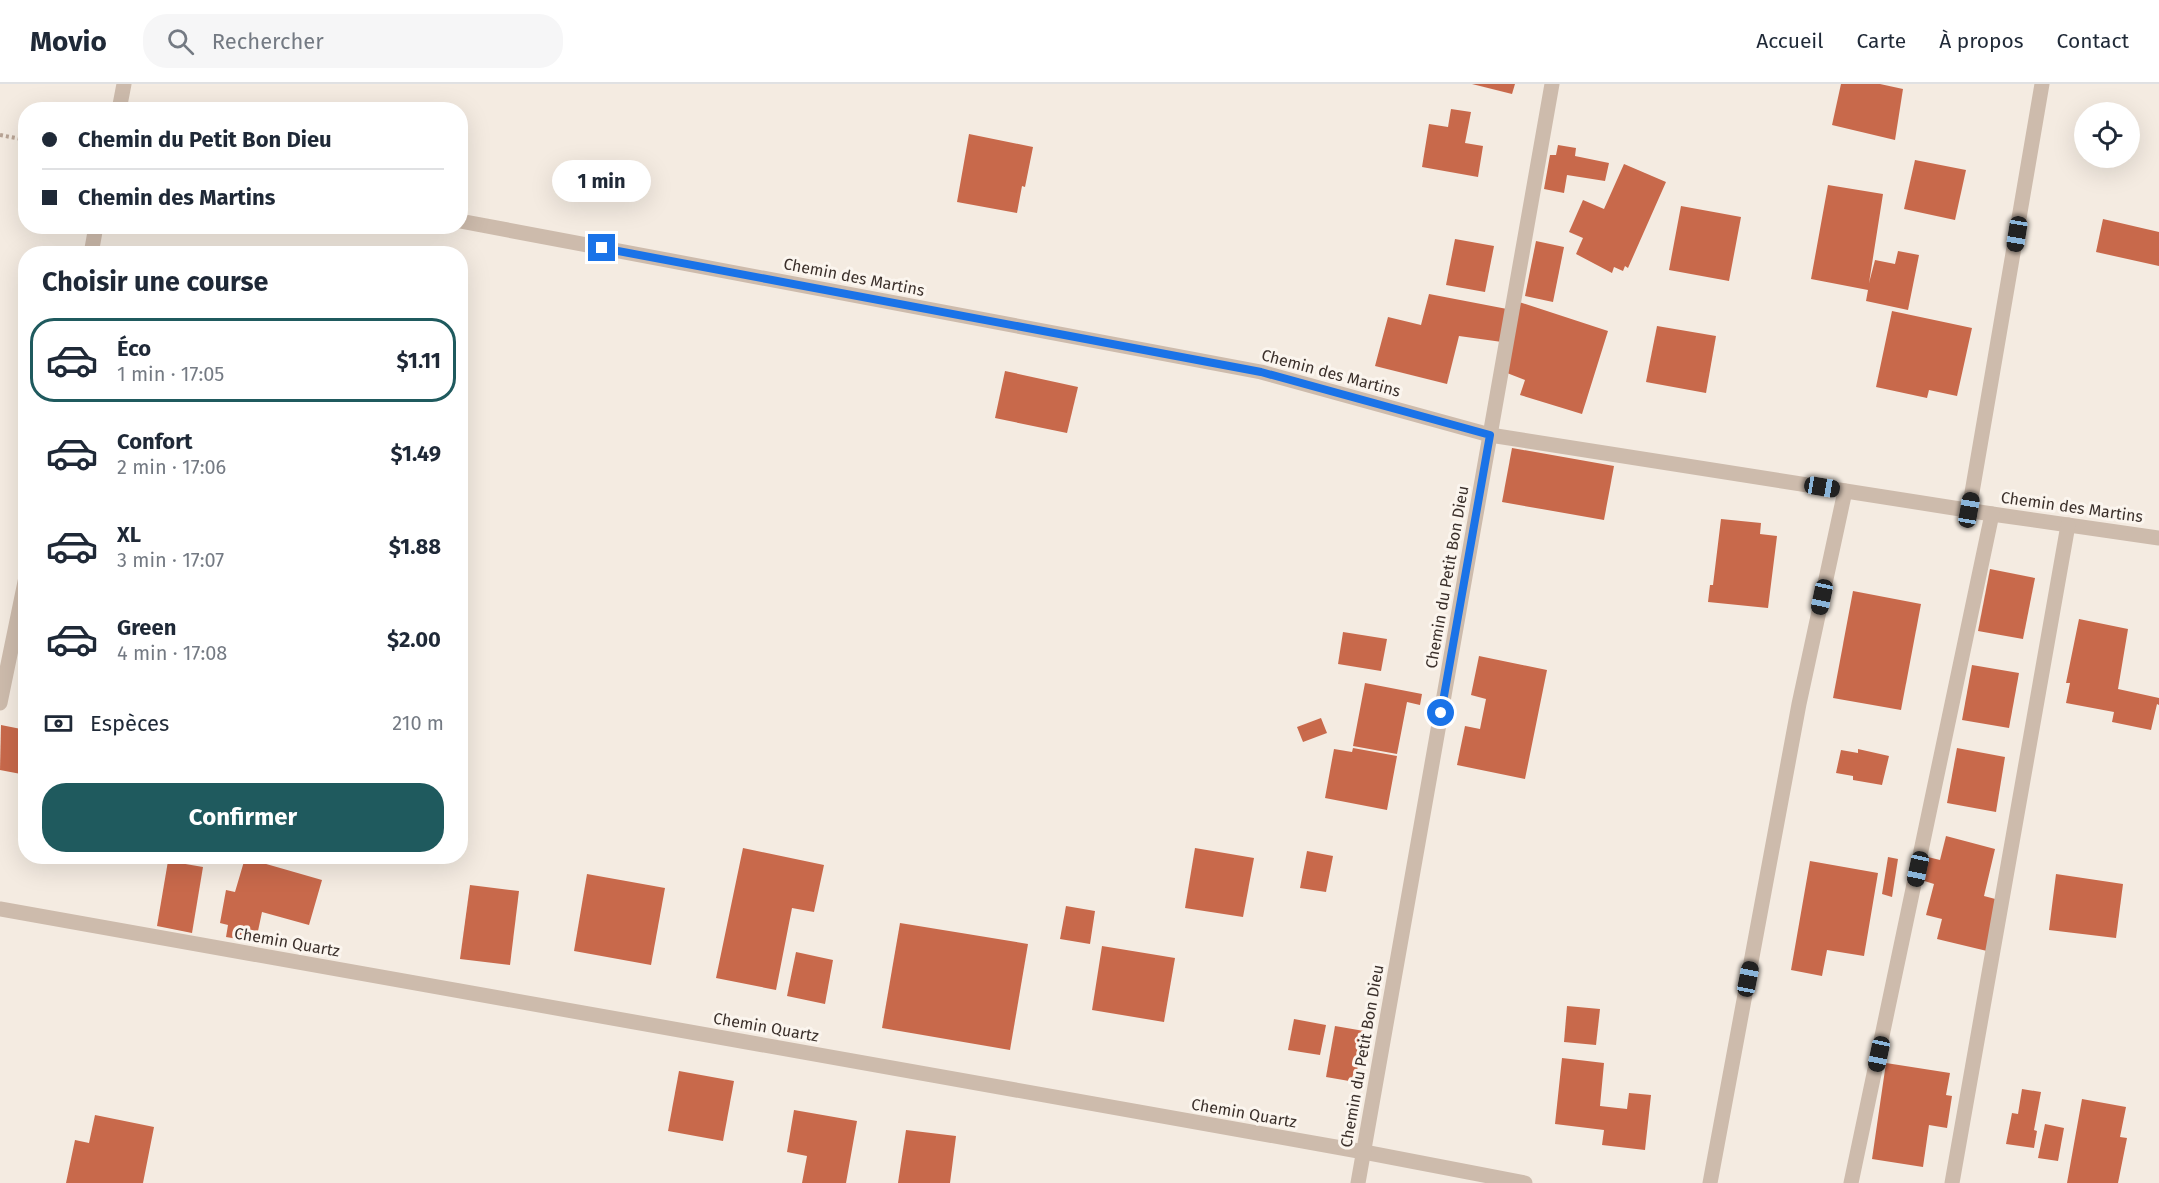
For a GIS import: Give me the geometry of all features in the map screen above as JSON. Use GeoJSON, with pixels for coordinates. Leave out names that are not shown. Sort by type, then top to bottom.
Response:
{"type":"FeatureCollection","features":[{"type":"Feature","properties":{"kind":"street"},"geometry":{"type":"LineString","coordinates":[[121,102],[124,84]]}},
{"type":"Feature","properties":{"kind":"street","name":"Chemin du Petit Bon Dieu"},"geometry":{"type":"LineString","coordinates":[[1358,1183],[1552,84]]}},
{"type":"Feature","properties":{"kind":"street"},"geometry":{"type":"LineString","coordinates":[[1969,510],[2042,84]]}},
{"type":"Feature","properties":{"kind":"street","name":"Chemin des Martins"},"geometry":{"type":"LineString","coordinates":[[468,223],[1261,372],[1490,435],[2159,538]]}},
{"type":"Feature","properties":{"kind":"street"},"geometry":{"type":"LineString","coordinates":[[1710,1183],[1799,704],[1845,491]]}},
{"type":"Feature","properties":{"kind":"street"},"geometry":{"type":"LineString","coordinates":[[1851,1183],[1992,514]]}},
{"type":"Feature","properties":{"kind":"street"},"geometry":{"type":"LineString","coordinates":[[1952,1183],[2068,525]]}},
{"type":"Feature","properties":{"kind":"street"},"geometry":{"type":"LineString","coordinates":[[0,703],[18,616]]}},
{"type":"Feature","properties":{"kind":"street","name":"Chemin Quartz"},"geometry":{"type":"LineString","coordinates":[[0,909],[1364,1152],[1525,1183]]}},
{"type":"Feature","properties":{"kind":"path"},"geometry":{"type":"LineString","coordinates":[[0,135],[18,138]]}},
{"type":"Feature","properties":{"kind":"building"},"geometry":{"type":"Polygon","coordinates":[[[1472,84],[1515,84],[1512,94],[1472,84]]]}},
{"type":"Feature","properties":{"kind":"building"},"geometry":{"type":"Polygon","coordinates":[[[1841,84],[1880,84],[1903,89],[1895,140],[1832,125],[1841,84]]]}},
{"type":"Feature","properties":{"kind":"building"},"geometry":{"type":"Polygon","coordinates":[[[1451,109],[1471,112],[1465,143],[1483,146],[1478,177],[1422,167],[1429,124],[1448,127],[1451,109]]]}},
{"type":"Feature","properties":{"kind":"building"},"geometry":{"type":"Polygon","coordinates":[[[969,134],[1033,147],[1017,213],[957,202],[969,134]]]}},
{"type":"Feature","properties":{"kind":"building"},"geometry":{"type":"Polygon","coordinates":[[[1558,145],[1576,148],[1575,156],[1609,163],[1605,181],[1567,175],[1564,193],[1544,189],[1550,155],[1556,155],[1558,145]]]}},
{"type":"Feature","properties":{"kind":"building"},"geometry":{"type":"Polygon","coordinates":[[[1915,160],[1966,170],[1955,220],[1904,209],[1915,160]]]}},
{"type":"Feature","properties":{"kind":"building"},"geometry":{"type":"Polygon","coordinates":[[[1624,164],[1666,182],[1628,268],[1625,266],[1623,271],[1614,267],[1612,273],[1576,254],[1583,238],[1569,232],[1583,200],[1604,209],[1624,164]]]}},
{"type":"Feature","properties":{"kind":"building"},"geometry":{"type":"Polygon","coordinates":[[[1828,185],[1883,194],[1869,283],[1875,260],[1895,264],[1898,251],[1919,255],[1908,310],[1866,301],[1868,290],[1811,279],[1828,185]]]}},
{"type":"Feature","properties":{"kind":"building"},"geometry":{"type":"Polygon","coordinates":[[[1681,206],[1741,217],[1729,281],[1669,270],[1681,206]]]}},
{"type":"Feature","properties":{"kind":"building"},"geometry":{"type":"Polygon","coordinates":[[[2103,219],[2159,232],[2159,266],[2096,252],[2103,219]]]}},
{"type":"Feature","properties":{"kind":"building"},"geometry":{"type":"Polygon","coordinates":[[[1455,239],[1494,246],[1485,292],[1446,285],[1455,239]]]}},
{"type":"Feature","properties":{"kind":"building"},"geometry":{"type":"Polygon","coordinates":[[[1536,241],[1564,247],[1553,302],[1525,296],[1536,241]]]}},
{"type":"Feature","properties":{"kind":"building"},"geometry":{"type":"Polygon","coordinates":[[[1429,294],[1507,309],[1502,342],[1459,336],[1447,384],[1375,366],[1388,317],[1421,325],[1429,294]]]}},
{"type":"Feature","properties":{"kind":"building"},"geometry":{"type":"Polygon","coordinates":[[[1516,301],[1608,331],[1582,414],[1520,395],[1525,380],[1507,373],[1516,301]]]}},
{"type":"Feature","properties":{"kind":"building"},"geometry":{"type":"Polygon","coordinates":[[[1892,311],[1972,328],[1957,396],[1929,390],[1927,398],[1876,387],[1892,311]]]}},
{"type":"Feature","properties":{"kind":"building"},"geometry":{"type":"Polygon","coordinates":[[[1657,326],[1716,336],[1706,393],[1646,382],[1657,326]]]}},
{"type":"Feature","properties":{"kind":"building"},"geometry":{"type":"Polygon","coordinates":[[[1005,371],[1078,387],[1067,433],[995,418],[1005,371]]]}},
{"type":"Feature","properties":{"kind":"building"},"geometry":{"type":"Polygon","coordinates":[[[1512,448],[1614,466],[1604,520],[1502,502],[1512,448]]]}},
{"type":"Feature","properties":{"kind":"building"},"geometry":{"type":"Polygon","coordinates":[[[1721,519],[1761,523],[1760,534],[1777,536],[1768,608],[1708,602],[1710,585],[1713,585],[1721,519]]]}},
{"type":"Feature","properties":{"kind":"building"},"geometry":{"type":"Polygon","coordinates":[[[1990,569],[2035,578],[2023,639],[1978,631],[1990,569]]]}},
{"type":"Feature","properties":{"kind":"building"},"geometry":{"type":"Polygon","coordinates":[[[1853,591],[1921,604],[1901,710],[1833,698],[1853,591]]]}},
{"type":"Feature","properties":{"kind":"building"},"geometry":{"type":"Polygon","coordinates":[[[2079,619],[2128,629],[2118,689],[2159,698],[2151,730],[2112,722],[2114,712],[2066,703],[2070,683],[2066,683],[2079,619]]]}},
{"type":"Feature","properties":{"kind":"building"},"geometry":{"type":"Polygon","coordinates":[[[1343,632],[1387,639],[1381,671],[1338,664],[1343,632]]]}},
{"type":"Feature","properties":{"kind":"building"},"geometry":{"type":"Polygon","coordinates":[[[1479,656],[1547,670],[1525,779],[1457,765],[1465,726],[1480,729],[1486,699],[1471,695],[1479,656]]]}},
{"type":"Feature","properties":{"kind":"building"},"geometry":{"type":"Polygon","coordinates":[[[1972,665],[2019,673],[2009,728],[1962,720],[1972,665]]]}},
{"type":"Feature","properties":{"kind":"building"},"geometry":{"type":"Polygon","coordinates":[[[1365,683],[1422,694],[1420,705],[1407,702],[1397,754],[1353,746],[1365,683]]]}},
{"type":"Feature","properties":{"kind":"building"},"geometry":{"type":"Polygon","coordinates":[[[1321,718],[1327,733],[1303,742],[1297,727],[1321,718]]]}},
{"type":"Feature","properties":{"kind":"building"},"geometry":{"type":"Polygon","coordinates":[[[1,725],[18,728],[18,773],[0,770],[1,725]]]}},
{"type":"Feature","properties":{"kind":"building"},"geometry":{"type":"Polygon","coordinates":[[[1353,748],[1397,756],[1387,810],[1325,798],[1334,749],[1352,752],[1353,748]]]}},
{"type":"Feature","properties":{"kind":"building"},"geometry":{"type":"Polygon","coordinates":[[[1957,748],[2005,757],[1996,812],[1947,803],[1957,748]]]}},
{"type":"Feature","properties":{"kind":"building"},"geometry":{"type":"Polygon","coordinates":[[[1858,749],[1889,756],[1882,785],[1853,780],[1853,776],[1836,773],[1841,750],[1858,753],[1858,749]]]}},
{"type":"Feature","properties":{"kind":"building"},"geometry":{"type":"Polygon","coordinates":[[[1946,836],[1995,849],[1984,896],[1999,900],[1987,951],[1937,939],[1942,919],[1926,915],[1934,884],[1918,879],[1924,856],[1940,860],[1946,836]]]}},
{"type":"Feature","properties":{"kind":"building"},"geometry":{"type":"Polygon","coordinates":[[[743,848],[824,865],[814,912],[792,908],[776,990],[716,978],[743,848]]]}},
{"type":"Feature","properties":{"kind":"building"},"geometry":{"type":"Polygon","coordinates":[[[1195,848],[1254,858],[1243,917],[1185,908],[1195,848]]]}},
{"type":"Feature","properties":{"kind":"building"},"geometry":{"type":"Polygon","coordinates":[[[1307,851],[1333,856],[1326,892],[1300,888],[1307,851]]]}},
{"type":"Feature","properties":{"kind":"building"},"geometry":{"type":"Polygon","coordinates":[[[1888,857],[1898,859],[1892,897],[1882,894],[1888,857]]]}},
{"type":"Feature","properties":{"kind":"building"},"geometry":{"type":"Polygon","coordinates":[[[1810,861],[1878,873],[1864,956],[1827,950],[1822,976],[1791,970],[1810,861]]]}},
{"type":"Feature","properties":{"kind":"building"},"geometry":{"type":"Polygon","coordinates":[[[167,864],[203,867],[192,933],[157,926],[167,864]]]}},
{"type":"Feature","properties":{"kind":"building"},"geometry":{"type":"Polygon","coordinates":[[[243,864],[266,864],[322,880],[309,925],[262,912],[258,931],[252,930],[250,941],[226,937],[228,925],[220,923],[226,890],[235,892],[243,864]]]}},
{"type":"Feature","properties":{"kind":"building"},"geometry":{"type":"Polygon","coordinates":[[[587,874],[665,888],[651,965],[574,951],[587,874]]]}},
{"type":"Feature","properties":{"kind":"building"},"geometry":{"type":"Polygon","coordinates":[[[2056,874],[2123,884],[2116,938],[2049,930],[2056,874]]]}},
{"type":"Feature","properties":{"kind":"building"},"geometry":{"type":"Polygon","coordinates":[[[470,885],[519,891],[510,965],[460,959],[470,885]]]}},
{"type":"Feature","properties":{"kind":"building"},"geometry":{"type":"Polygon","coordinates":[[[1066,906],[1095,911],[1090,944],[1060,939],[1066,906]]]}},
{"type":"Feature","properties":{"kind":"building"},"geometry":{"type":"Polygon","coordinates":[[[900,923],[1028,944],[1010,1050],[882,1028],[900,923]]]}},
{"type":"Feature","properties":{"kind":"building"},"geometry":{"type":"Polygon","coordinates":[[[1102,946],[1175,958],[1164,1022],[1092,1010],[1102,946]]]}},
{"type":"Feature","properties":{"kind":"building"},"geometry":{"type":"Polygon","coordinates":[[[796,952],[833,960],[825,1004],[787,996],[796,952]]]}},
{"type":"Feature","properties":{"kind":"building"},"geometry":{"type":"Polygon","coordinates":[[[1567,1006],[1600,1009],[1596,1045],[1564,1042],[1567,1006]]]}},
{"type":"Feature","properties":{"kind":"building"},"geometry":{"type":"Polygon","coordinates":[[[1294,1019],[1326,1025],[1320,1055],[1288,1050],[1294,1019]]]}},
{"type":"Feature","properties":{"kind":"building"},"geometry":{"type":"Polygon","coordinates":[[[1335,1026],[1364,1031],[1355,1082],[1326,1077],[1335,1026]]]}},
{"type":"Feature","properties":{"kind":"building"},"geometry":{"type":"Polygon","coordinates":[[[1562,1058],[1604,1063],[1600,1106],[1627,1109],[1629,1093],[1651,1095],[1645,1150],[1602,1145],[1604,1130],[1555,1124],[1562,1058]]]}},
{"type":"Feature","properties":{"kind":"building"},"geometry":{"type":"Polygon","coordinates":[[[1886,1063],[1950,1073],[1946,1095],[1952,1096],[1947,1128],[1929,1125],[1923,1167],[1872,1159],[1886,1063]]]}},
{"type":"Feature","properties":{"kind":"building"},"geometry":{"type":"Polygon","coordinates":[[[679,1071],[734,1081],[723,1141],[668,1131],[679,1071]]]}},
{"type":"Feature","properties":{"kind":"building"},"geometry":{"type":"Polygon","coordinates":[[[2022,1089],[2041,1092],[2034,1130],[2037,1131],[2034,1148],[2006,1144],[2012,1113],[2018,1114],[2022,1089]]]}},
{"type":"Feature","properties":{"kind":"building"},"geometry":{"type":"Polygon","coordinates":[[[2082,1099],[2126,1107],[2120,1137],[2127,1138],[2118,1183],[2067,1183],[2082,1099]]]}},
{"type":"Feature","properties":{"kind":"building"},"geometry":{"type":"Polygon","coordinates":[[[794,1110],[857,1121],[846,1183],[802,1183],[807,1156],[787,1152],[794,1110]]]}},
{"type":"Feature","properties":{"kind":"building"},"geometry":{"type":"Polygon","coordinates":[[[95,1115],[154,1127],[143,1183],[66,1183],[75,1140],[89,1143],[95,1115]]]}},
{"type":"Feature","properties":{"kind":"building"},"geometry":{"type":"Polygon","coordinates":[[[2045,1124],[2064,1128],[2058,1161],[2038,1158],[2045,1124]]]}},
{"type":"Feature","properties":{"kind":"building"},"geometry":{"type":"Polygon","coordinates":[[[906,1130],[956,1136],[950,1183],[898,1183],[906,1130]]]}},
{"type":"Feature","properties":{"kind":"route"},"geometry":{"type":"LineString","coordinates":[[602,248],[1261,372],[1490,435],[1441,713]]}}]}
